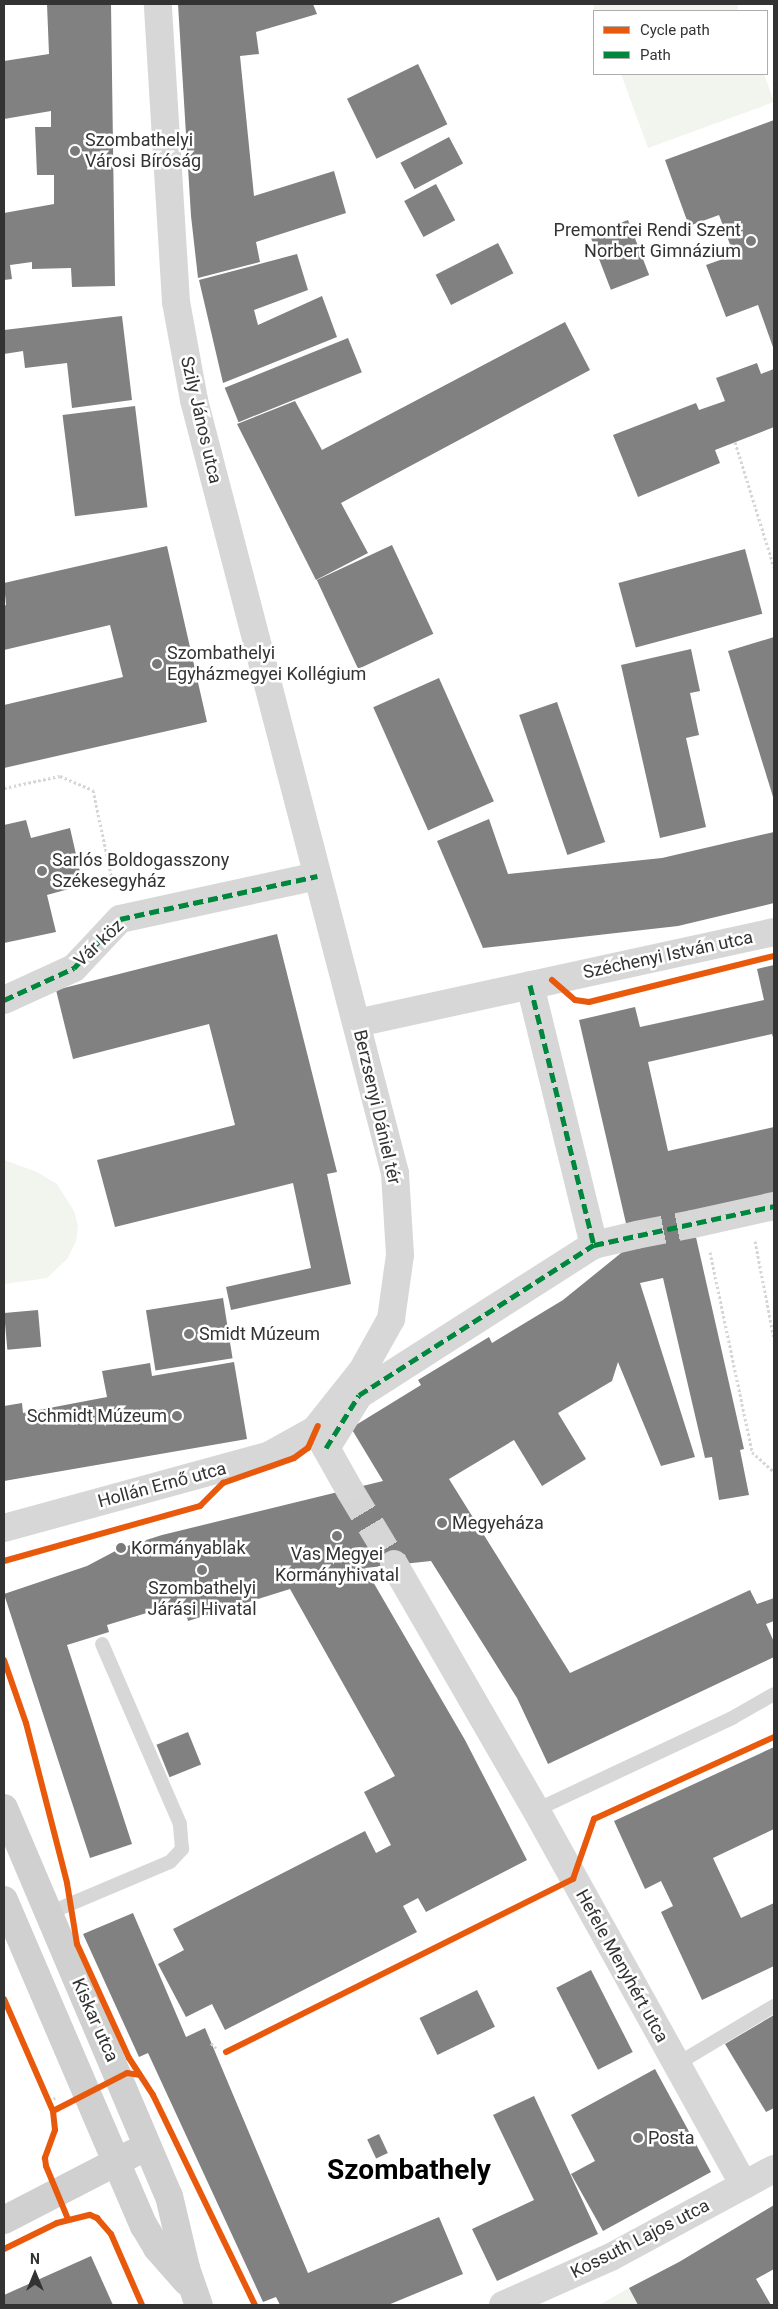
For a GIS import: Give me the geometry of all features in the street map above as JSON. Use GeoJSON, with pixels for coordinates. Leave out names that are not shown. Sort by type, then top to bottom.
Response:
{"type":"FeatureCollection","features":[{"type":"Feature","properties":{"kind":"street","name":"Szily János utca"},"geometry":{"type":"LineString","coordinates":[[158,4],[176,302],[194,400],[306,826]]}},
{"type":"Feature","properties":{"kind":"street","name":"Berzsenyi Dániel tér"},"geometry":{"type":"LineString","coordinates":[[306,826],[317,876],[395,1173],[400,1255],[391,1319],[320,1439]]}},
{"type":"Feature","properties":{"kind":"street","name":"Vár köz"},"geometry":{"type":"LineString","coordinates":[[4,1000],[74,968],[120,919],[317,876]]}},
{"type":"Feature","properties":{"kind":"street","name":"Széchenyi István utca"},"geometry":{"type":"LineString","coordinates":[[357,1023],[774,932]]}},
{"type":"Feature","properties":{"kind":"street"},"geometry":{"type":"LineString","coordinates":[[530,985],[594,1245]]}},
{"type":"Feature","properties":{"kind":"street"},"geometry":{"type":"LineString","coordinates":[[698,1223],[762,1209]]}},
{"type":"Feature","properties":{"kind":"street"},"geometry":{"type":"LineString","coordinates":[[350,1489],[320,1439],[359,1395],[594,1245],[636,1235]]}},
{"type":"Feature","properties":{"kind":"street","name":"Hollán Ernő utca"},"geometry":{"type":"LineString","coordinates":[[4,1528],[268,1456],[320,1439]]}},
{"type":"Feature","properties":{"kind":"street","name":"Hefele Menyhért utca"},"geometry":{"type":"LineString","coordinates":[[394,1564],[536,1810],[744,2185]]}},
{"type":"Feature","properties":{"kind":"street","name":"Kiskar utca"},"geometry":{"type":"LineString","coordinates":[[5,1812],[150,2147],[174,2212],[196,2298]]}},
{"type":"Feature","properties":{"kind":"street","name":"Kiskar utca"},"geometry":{"type":"LineString","coordinates":[[4,1900],[150,2237],[196,2298]]}},
{"type":"Feature","properties":{"kind":"street"},"geometry":{"type":"LineString","coordinates":[[4,2220],[117,2160],[150,2147]]}},
{"type":"Feature","properties":{"kind":"street","name":"Kossuth Lajos utca"},"geometry":{"type":"LineString","coordinates":[[503,2305],[611,2257],[774,2169]]}},
{"type":"Feature","properties":{"kind":"lane"},"geometry":{"type":"LineString","coordinates":[[49,1913],[170,1862],[182,1849],[180,1824],[102,1644]]}},
{"type":"Feature","properties":{"kind":"lane"},"geometry":{"type":"LineString","coordinates":[[536,1810],[732,1718],[774,1694]]}},
{"type":"Feature","properties":{"kind":"lane"},"geometry":{"type":"LineString","coordinates":[[677,2064],[774,2006]]}},
{"type":"Feature","properties":{"kind":"path"},"geometry":{"type":"LineString","coordinates":[[736,442],[774,567]]}},
{"type":"Feature","properties":{"kind":"path"},"geometry":{"type":"LineString","coordinates":[[4,788],[60,776],[94,790],[120,919]]}},
{"type":"Feature","properties":{"kind":"path"},"geometry":{"type":"LineString","coordinates":[[762,1209],[774,1339]]}},
{"type":"Feature","properties":{"kind":"path"},"geometry":{"type":"LineString","coordinates":[[698,1223],[752,1452],[774,1472]]}},
{"type":"Feature","properties":{"kind":"path"},"geometry":{"type":"LineString","coordinates":[[210,2043],[216,2048]]}},
{"type":"Feature","properties":{"kind":"path"},"geometry":{"type":"LineString","coordinates":[[45,2093],[53,2111],[88,2093]]}},
{"type":"Feature","properties":{"kind":"shaded area"},"geometry":{"type":"Polygon","coordinates":[[[594,4],[738,4],[738,10],[594,10],[594,4]]]}},
{"type":"Feature","properties":{"kind":"shaded area"},"geometry":{"type":"Polygon","coordinates":[[[621,75],[764,75],[774,102],[648,148],[621,75]]]}},
{"type":"Feature","properties":{"kind":"shaded area"},"geometry":{"type":"Polygon","coordinates":[[[4,1160],[37,1172],[57,1184],[74,1211],[78,1226],[76,1241],[68,1258],[47,1278],[4,1284],[4,1160]]]}},
{"type":"Feature","properties":{"kind":"shaded area"},"geometry":{"type":"Polygon","coordinates":[[[629,2288],[638,2305],[599,2305],[629,2288]]]}},
{"type":"Feature","properties":{"kind":"building","name":"Szombathelyi Városi Bíróság"},"geometry":{"type":"Polygon","coordinates":[[[47,4],[111,4],[115,286],[72,287],[71,268],[32,269],[32,262],[10,265],[12,279],[4,280],[4,213],[54,204],[54,175],[37,175],[35,127],[51,127],[51,111],[4,119],[4,61],[49,54],[47,4]]]}},
{"type":"Feature","properties":{"kind":"building"},"geometry":{"type":"Polygon","coordinates":[[[178,4],[313,4],[317,14],[256,32],[259,54],[240,56],[254,196],[334,171],[346,213],[256,242],[260,262],[198,278],[191,216],[178,4]]]}},
{"type":"Feature","properties":{"kind":"building"},"geometry":{"type":"Polygon","coordinates":[[[418,64],[447,124],[376,159],[347,99],[418,64]]]}},
{"type":"Feature","properties":{"kind":"building","name":"Premontrei Rendi Szent Norbert Gimnázium"},"geometry":{"type":"Polygon","coordinates":[[[774,120],[774,350],[758,305],[726,317],[706,265],[734,255],[719,215],[689,226],[665,160],[774,120]]]}},
{"type":"Feature","properties":{"kind":"building"},"geometry":{"type":"Polygon","coordinates":[[[449,137],[463,163],[415,189],[400,163],[449,137]]]}},
{"type":"Feature","properties":{"kind":"building"},"geometry":{"type":"Polygon","coordinates":[[[436,184],[455,220],[423,237],[404,201],[436,184]]]}},
{"type":"Feature","properties":{"kind":"building"},"geometry":{"type":"Polygon","coordinates":[[[628,220],[649,275],[611,290],[590,235],[628,220]]]}},
{"type":"Feature","properties":{"kind":"building"},"geometry":{"type":"Polygon","coordinates":[[[498,243],[513,273],[451,305],[436,275],[498,243]]]}},
{"type":"Feature","properties":{"kind":"building"},"geometry":{"type":"Polygon","coordinates":[[[297,254],[308,290],[254,310],[258,325],[322,296],[337,337],[223,383],[199,280],[297,254]]]}},
{"type":"Feature","properties":{"kind":"building"},"geometry":{"type":"Polygon","coordinates":[[[122,316],[132,400],[72,408],[67,363],[25,368],[23,351],[4,354],[4,330],[122,316]]]}},
{"type":"Feature","properties":{"kind":"building"},"geometry":{"type":"Polygon","coordinates":[[[565,322],[590,370],[341,503],[368,553],[316,580],[237,424],[295,401],[322,450],[565,322]]]}},
{"type":"Feature","properties":{"kind":"building"},"geometry":{"type":"Polygon","coordinates":[[[348,338],[362,372],[239,422],[225,388],[348,338]]]}},
{"type":"Feature","properties":{"kind":"building"},"geometry":{"type":"Polygon","coordinates":[[[757,363],[761,374],[774,369],[774,427],[715,450],[720,463],[638,497],[613,435],[696,403],[699,410],[725,401],[716,378],[757,363]]]}},
{"type":"Feature","properties":{"kind":"building"},"geometry":{"type":"Polygon","coordinates":[[[135,406],[147,507],[75,516],[63,415],[135,406]]]}},
{"type":"Feature","properties":{"kind":"building"},"geometry":{"type":"Polygon","coordinates":[[[392,545],[433,634],[358,669],[317,580],[392,545]]]}},
{"type":"Feature","properties":{"kind":"building","name":"Szombathelyi Egyházmegyei Kollégium"},"geometry":{"type":"Polygon","coordinates":[[[167,546],[207,722],[4,768],[4,705],[123,677],[110,625],[4,650],[4,606],[6,605],[4,583],[167,546]]]}},
{"type":"Feature","properties":{"kind":"building"},"geometry":{"type":"Polygon","coordinates":[[[745,549],[762,614],[636,648],[618,583],[745,549]]]}},
{"type":"Feature","properties":{"kind":"building"},"geometry":{"type":"Polygon","coordinates":[[[774,637],[774,800],[728,651],[774,637]]]}},
{"type":"Feature","properties":{"kind":"building"},"geometry":{"type":"Polygon","coordinates":[[[691,649],[700,691],[690,693],[699,735],[686,738],[706,827],[660,838],[621,665],[691,649]]]}},
{"type":"Feature","properties":{"kind":"building"},"geometry":{"type":"Polygon","coordinates":[[[439,678],[494,801],[428,831],[373,707],[439,678]]]}},
{"type":"Feature","properties":{"kind":"building"},"geometry":{"type":"Polygon","coordinates":[[[557,702],[605,842],[567,855],[519,715],[557,702]]]}},
{"type":"Feature","properties":{"kind":"building"},"geometry":{"type":"Polygon","coordinates":[[[489,819],[508,874],[662,858],[774,832],[774,903],[678,926],[483,948],[437,841],[489,819]]]}},
{"type":"Feature","properties":{"kind":"building","name":"Sarlós Boldogasszony Székesegyház"},"geometry":{"type":"Polygon","coordinates":[[[26,820],[31,838],[70,828],[83,885],[47,895],[56,932],[4,943],[4,825],[26,820]]]}},
{"type":"Feature","properties":{"kind":"building"},"geometry":{"type":"Polygon","coordinates":[[[277,934],[337,1172],[327,1174],[351,1284],[231,1310],[226,1287],[311,1268],[293,1183],[115,1227],[97,1160],[235,1125],[209,1024],[73,1059],[56,990],[277,934]]]}},
{"type":"Feature","properties":{"kind":"building"},"geometry":{"type":"Polygon","coordinates":[[[774,965],[774,1041],[772,1034],[648,1062],[668,1151],[774,1127],[774,1194],[693,1224],[744,1449],[740,1450],[749,1495],[719,1500],[712,1457],[705,1458],[663,1278],[640,1283],[695,1457],[661,1466],[618,1362],[612,1381],[558,1413],[586,1459],[542,1486],[514,1440],[449,1479],[570,1673],[750,1590],[757,1604],[774,1598],[774,1621],[766,1624],[774,1642],[774,1657],[548,1764],[517,1698],[431,1561],[365,1568],[465,1740],[527,1860],[426,1912],[418,1898],[403,1906],[417,1932],[225,2030],[212,2004],[186,2017],[158,1964],[184,1950],[173,1929],[365,1831],[376,1853],[391,1845],[364,1792],[395,1776],[290,1589],[188,1621],[183,1602],[107,1625],[109,1632],[67,1645],[132,1844],[90,1858],[4,1594],[87,1566],[121,1548],[162,1535],[383,1481],[351,1428],[421,1385],[418,1380],[489,1337],[492,1343],[563,1300],[631,1245],[579,1020],[635,1007],[640,1027],[764,1000],[757,969],[774,965]]]}},
{"type":"Feature","properties":{"kind":"building","name":"Smidt Múzeum"},"geometry":{"type":"Polygon","coordinates":[[[223,1298],[233,1358],[156,1370],[146,1310],[223,1298]]]}},
{"type":"Feature","properties":{"kind":"building"},"geometry":{"type":"Polygon","coordinates":[[[38,1310],[41,1347],[7,1350],[4,1313],[38,1310]]]}},
{"type":"Feature","properties":{"kind":"building"},"geometry":{"type":"Polygon","coordinates":[[[234,1362],[247,1439],[4,1481],[4,1406],[22,1403],[23,1413],[107,1397],[102,1371],[150,1363],[152,1376],[234,1362]]]}},
{"type":"Feature","properties":{"kind":"building"},"geometry":{"type":"Polygon","coordinates":[[[188,1732],[201,1764],[170,1777],[156,1745],[188,1732]]]}},
{"type":"Feature","properties":{"kind":"building"},"geometry":{"type":"Polygon","coordinates":[[[774,1747],[774,1829],[713,1858],[741,1918],[774,1903],[774,1966],[702,2000],[661,1912],[673,1906],[661,1881],[645,1889],[614,1821],[774,1747]]]}},
{"type":"Feature","properties":{"kind":"building"},"geometry":{"type":"Polygon","coordinates":[[[133,1913],[186,2037],[205,2028],[308,2273],[439,2217],[463,2274],[388,2305],[280,2305],[276,2297],[263,2302],[148,2053],[139,2057],[83,1934],[133,1913]]]}},
{"type":"Feature","properties":{"kind":"building"},"geometry":{"type":"Polygon","coordinates":[[[591,1970],[633,2052],[598,2070],[556,1988],[591,1970]]]}},
{"type":"Feature","properties":{"kind":"building"},"geometry":{"type":"Polygon","coordinates":[[[477,1990],[495,2027],[437,2055],[419,2018],[477,1990]]]}},
{"type":"Feature","properties":{"kind":"building"},"geometry":{"type":"Polygon","coordinates":[[[774,2015],[774,2108],[766,2112],[725,2044],[774,2015]]]}},
{"type":"Feature","properties":{"kind":"building","name":"Posta"},"geometry":{"type":"Polygon","coordinates":[[[655,2069],[711,2172],[603,2231],[571,2174],[595,2161],[571,2115],[655,2069]]]}},
{"type":"Feature","properties":{"kind":"building"},"geometry":{"type":"Polygon","coordinates":[[[534,2096],[598,2234],[497,2281],[472,2229],[534,2200],[493,2115],[534,2096]]]}},
{"type":"Feature","properties":{"kind":"building"},"geometry":{"type":"Polygon","coordinates":[[[379,2134],[388,2153],[376,2159],[367,2139],[379,2134]]]}},
{"type":"Feature","properties":{"kind":"building"},"geometry":{"type":"Polygon","coordinates":[[[774,2205],[774,2269],[756,2279],[771,2305],[638,2305],[629,2288],[679,2262],[774,2205]]]}},
{"type":"Feature","properties":{"kind":"building"},"geometry":{"type":"Polygon","coordinates":[[[91,2256],[113,2305],[4,2305],[4,2295],[91,2256]]]}},
{"type":"Feature","properties":{"kind":"tunnel"},"geometry":{"type":"LineString","coordinates":[[636,1235],[693,1224]]}},
{"type":"Feature","properties":{"kind":"tunnel"},"geometry":{"type":"LineString","coordinates":[[349,1489],[394,1564]]}},
{"type":"Feature","properties":{"kind":"marked path"},"geometry":{"type":"LineString","coordinates":[[4,1000],[74,968],[120,919],[317,876]]}},
{"type":"Feature","properties":{"kind":"marked path"},"geometry":{"type":"LineString","coordinates":[[530,985],[594,1245]]}},
{"type":"Feature","properties":{"kind":"marked path"},"geometry":{"type":"LineString","coordinates":[[326,1448],[359,1395],[594,1245],[774,1206]]}},
{"type":"Feature","properties":{"kind":"cycle path"},"geometry":{"type":"LineString","coordinates":[[552,980],[575,1000],[589,1002],[774,956]]}},
{"type":"Feature","properties":{"kind":"cycle path"},"geometry":{"type":"LineString","coordinates":[[4,1561],[200,1506],[223,1483],[294,1458],[308,1448],[318,1426]]}},
{"type":"Feature","properties":{"kind":"cycle path"},"geometry":{"type":"LineString","coordinates":[[4,1660],[26,1723],[67,1883],[77,1944],[129,2058],[153,2095],[255,2305]]}},
{"type":"Feature","properties":{"kind":"cycle path"},"geometry":{"type":"LineString","coordinates":[[226,2052],[573,1879],[594,1819],[774,1737]]}},
{"type":"Feature","properties":{"kind":"cycle path"},"geometry":{"type":"LineString","coordinates":[[4,1999],[53,2111],[55,2130],[45,2158],[46,2166],[68,2219]]}},
{"type":"Feature","properties":{"kind":"cycle path"},"geometry":{"type":"LineString","coordinates":[[53,2111],[127,2073],[139,2075]]}},
{"type":"Feature","properties":{"kind":"cycle path"},"geometry":{"type":"LineString","coordinates":[[4,2249],[57,2223],[90,2215],[97,2218],[111,2234],[142,2305]]}},
{"type":"Feature","properties":{"kind":"place","name":"Szombathelyi Városi Bíróság"},"geometry":{"type":"Point","coordinates":[75,151]}},
{"type":"Feature","properties":{"kind":"place","name":"Premontrei Rendi Szent Norbert Gimnázium"},"geometry":{"type":"Point","coordinates":[751,241]}},
{"type":"Feature","properties":{"kind":"place","name":"Szombathelyi Egyházmegyei Kollégium"},"geometry":{"type":"Point","coordinates":[157,664]}},
{"type":"Feature","properties":{"kind":"place","name":"Sarlós Boldogasszony Székesegyház"},"geometry":{"type":"Point","coordinates":[42,871]}},
{"type":"Feature","properties":{"kind":"place","name":"Smidt Múzeum"},"geometry":{"type":"Point","coordinates":[189,1334]}},
{"type":"Feature","properties":{"kind":"place","name":"Schmidt Múzeum"},"geometry":{"type":"Point","coordinates":[177,1416]}},
{"type":"Feature","properties":{"kind":"place","name":"Megyeháza"},"geometry":{"type":"Point","coordinates":[442,1523]}},
{"type":"Feature","properties":{"kind":"place","name":"Vas Megyei Kormányhivatal"},"geometry":{"type":"Point","coordinates":[337,1536]}},
{"type":"Feature","properties":{"kind":"place","name":"Kormányablak"},"geometry":{"type":"Point","coordinates":[121,1548]}},
{"type":"Feature","properties":{"kind":"place","name":"Szombathelyi Járási Hivatal"},"geometry":{"type":"Point","coordinates":[202,1570]}},
{"type":"Feature","properties":{"kind":"place","name":"Posta"},"geometry":{"type":"Point","coordinates":[638,2138]}},
{"type":"Feature","properties":{"kind":"district","name":"Szombathely"},"geometry":{"type":"Point","coordinates":[409,2170]}}]}
